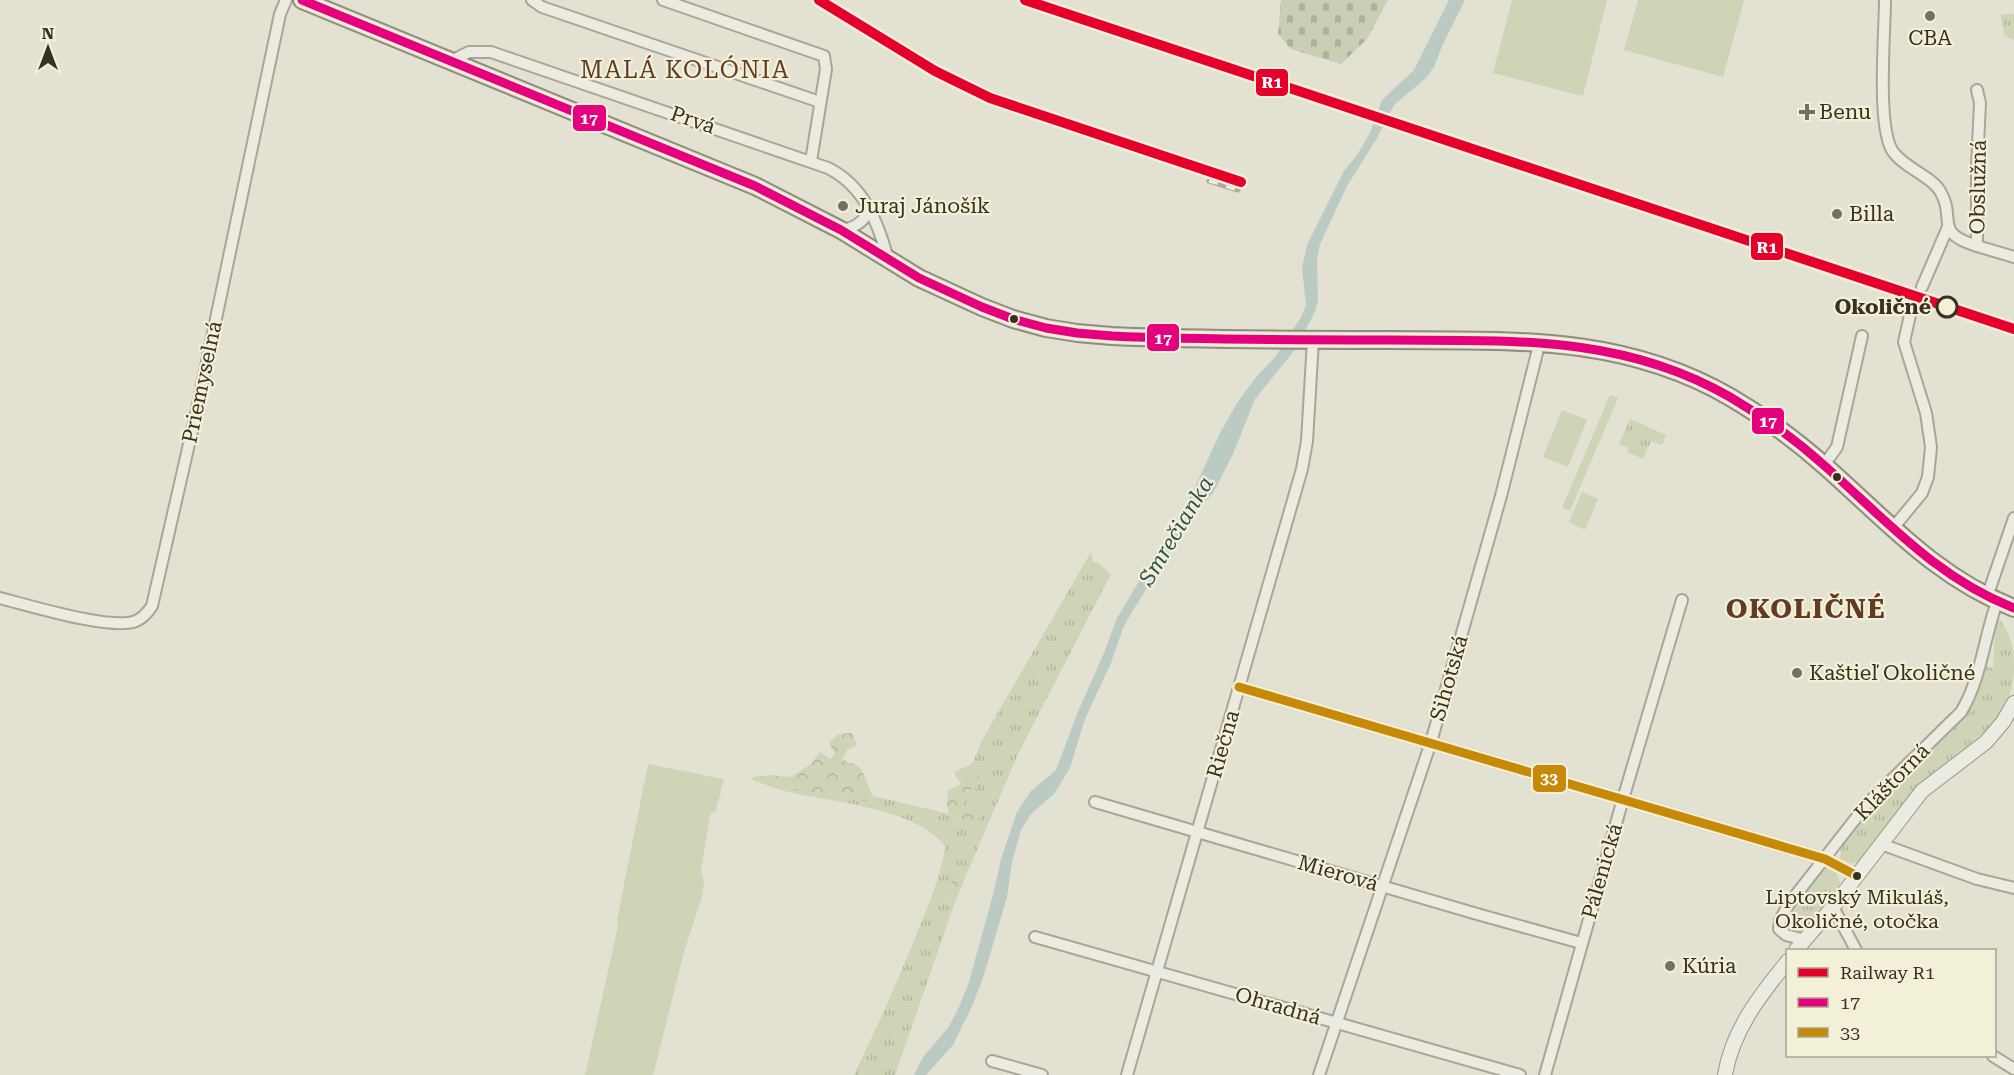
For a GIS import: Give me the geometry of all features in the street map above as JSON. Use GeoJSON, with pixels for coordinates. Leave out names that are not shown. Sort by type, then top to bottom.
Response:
{"type":"FeatureCollection","features":[{"type":"Feature","properties":{"kind":"main road"},"geometry":{"type":"LineString","coordinates":[[302,0],[755,186],[841,230],[931,284],[973,304],[1046,328],[1112,336],[1538,343],[1589,347],[1672,369],[1716,390],[1785,433],[1940,567],[1992,599],[2014,608]]}},
{"type":"Feature","properties":{"kind":"street","name":"Priemyselná"},"geometry":{"type":"LineString","coordinates":[[0,598],[110,624],[135,621],[152,606],[197,409],[280,14],[286,0]]}},
{"type":"Feature","properties":{"kind":"street"},"geometry":{"type":"LineString","coordinates":[[532,0],[542,7],[819,102]]}},
{"type":"Feature","properties":{"kind":"street"},"geometry":{"type":"LineString","coordinates":[[663,0],[824,56],[826,69],[811,161]]}},
{"type":"Feature","properties":{"kind":"street"},"geometry":{"type":"LineString","coordinates":[[1885,0],[1883,118],[1888,142],[1898,157],[1940,190],[1951,233],[1958,239],[1977,246]]}},
{"type":"Feature","properties":{"kind":"street","name":"Prvá"},"geometry":{"type":"LineString","coordinates":[[451,61],[469,52],[491,52],[811,161],[842,176],[859,193],[870,209],[888,259]]}},
{"type":"Feature","properties":{"kind":"street","name":"Obslužná"},"geometry":{"type":"LineString","coordinates":[[1977,90],[1980,103],[1977,246],[2014,257]]}},
{"type":"Feature","properties":{"kind":"street"},"geometry":{"type":"LineString","coordinates":[[841,230],[850,229],[859,224],[870,209]]}},
{"type":"Feature","properties":{"kind":"street"},"geometry":{"type":"LineString","coordinates":[[1922,287],[1948,227]]}},
{"type":"Feature","properties":{"kind":"street"},"geometry":{"type":"LineString","coordinates":[[1893,528],[1922,493],[1928,477],[1931,447],[1926,412],[1904,342],[1910,315],[1917,300]]}},
{"type":"Feature","properties":{"kind":"street"},"geometry":{"type":"LineString","coordinates":[[1824,465],[1838,447],[1862,336]]}},
{"type":"Feature","properties":{"kind":"street","name":"Riečna"},"geometry":{"type":"LineString","coordinates":[[1127,1075],[1302,469],[1307,441],[1311,340]]}},
{"type":"Feature","properties":{"kind":"street","name":"Sihotská"},"geometry":{"type":"LineString","coordinates":[[1319,1075],[1431,742],[1512,453],[1538,343]]}},
{"type":"Feature","properties":{"kind":"street","name":"Kláštorná"},"geometry":{"type":"LineString","coordinates":[[2014,518],[1992,599],[1980,666],[1968,701],[1961,712],[1867,804],[1788,905],[1780,921],[1779,929],[1801,945],[1922,791],[1994,734],[2014,703]]}},
{"type":"Feature","properties":{"kind":"street","name":"Pálenická"},"geometry":{"type":"LineString","coordinates":[[1545,1075],[1581,942],[1682,600]]}},
{"type":"Feature","properties":{"kind":"street"},"geometry":{"type":"LineString","coordinates":[[1239,687],[1825,859],[1857,876]]}},
{"type":"Feature","properties":{"kind":"street","name":"Mierová"},"geometry":{"type":"LineString","coordinates":[[1095,802],[1581,942]]}},
{"type":"Feature","properties":{"kind":"street"},"geometry":{"type":"LineString","coordinates":[[1881,844],[1977,879],[2014,888]]}},
{"type":"Feature","properties":{"kind":"street"},"geometry":{"type":"LineString","coordinates":[[1833,907],[1855,949]]}},
{"type":"Feature","properties":{"kind":"street","name":"Ohradná"},"geometry":{"type":"LineString","coordinates":[[1035,936],[1520,1075]]}},
{"type":"Feature","properties":{"kind":"street"},"geometry":{"type":"LineString","coordinates":[[1725,1075],[1734,1042],[1745,1020],[1767,986],[1786,963]]}},
{"type":"Feature","properties":{"kind":"street"},"geometry":{"type":"LineString","coordinates":[[1994,1057],[2014,1069]]}},
{"type":"Feature","properties":{"kind":"street"},"geometry":{"type":"LineString","coordinates":[[992,1061],[1042,1075]]}},
{"type":"Feature","properties":{"kind":"green space"},"geometry":{"type":"Polygon","coordinates":[[[1281,0],[1388,0],[1367,39],[1341,64],[1291,49],[1278,34],[1281,0]]]}},
{"type":"Feature","properties":{"kind":"green space"},"geometry":{"type":"Polygon","coordinates":[[[1512,0],[1607,0],[1583,96],[1493,73],[1512,0]]]}},
{"type":"Feature","properties":{"kind":"green space"},"geometry":{"type":"Polygon","coordinates":[[[1638,0],[1744,0],[1723,77],[1624,50],[1638,0]]]}},
{"type":"Feature","properties":{"kind":"green space"},"geometry":{"type":"Polygon","coordinates":[[[2001,14],[2014,14],[2014,40],[2004,35],[2001,14]]]}},
{"type":"Feature","properties":{"kind":"green space"},"geometry":{"type":"Polygon","coordinates":[[[1610,395],[1618,398],[1570,511],[1562,508],[1610,395]]]}},
{"type":"Feature","properties":{"kind":"green space"},"geometry":{"type":"Polygon","coordinates":[[[1562,410],[1587,420],[1568,467],[1543,457],[1562,410]]]}},
{"type":"Feature","properties":{"kind":"green space"},"geometry":{"type":"Polygon","coordinates":[[[1630,419],[1666,435],[1662,445],[1651,441],[1643,459],[1627,452],[1629,448],[1619,444],[1630,419]]]}},
{"type":"Feature","properties":{"kind":"green space"},"geometry":{"type":"Polygon","coordinates":[[[1582,492],[1598,499],[1585,530],[1569,522],[1582,492]]]}},
{"type":"Feature","properties":{"kind":"green space"},"geometry":{"type":"Polygon","coordinates":[[[1091,552],[1093,562],[1098,563],[1111,574],[1018,754],[965,878],[959,874],[947,900],[954,905],[895,1075],[854,1075],[929,904],[945,846],[931,833],[894,815],[873,808],[784,791],[753,780],[753,777],[771,775],[784,786],[819,794],[842,794],[869,803],[873,796],[949,814],[974,823],[962,801],[979,774],[972,764],[982,740],[1091,552]]]}},
{"type":"Feature","properties":{"kind":"green space"},"geometry":{"type":"Polygon","coordinates":[[[1999,619],[2009,636],[2014,659],[2012,688],[2005,706],[1981,734],[1921,784],[1860,860],[1853,864],[1840,859],[1841,845],[1872,804],[1957,723],[1961,722],[1972,707],[1985,666],[1993,668],[1995,630],[1999,619]]]}},
{"type":"Feature","properties":{"kind":"green space"},"geometry":{"type":"Polygon","coordinates":[[[852,733],[857,745],[847,750],[842,759],[861,769],[873,796],[869,803],[842,794],[819,794],[784,786],[771,775],[791,777],[811,764],[820,752],[830,759],[835,754],[829,743],[838,734],[852,733]]]}},
{"type":"Feature","properties":{"kind":"green space"},"geometry":{"type":"Polygon","coordinates":[[[648,764],[724,779],[716,810],[710,814],[701,871],[704,882],[702,896],[684,952],[653,1075],[585,1075],[618,926],[617,920],[648,764]]]}},
{"type":"Feature","properties":{"kind":"green space"},"geometry":{"type":"Polygon","coordinates":[[[972,764],[979,774],[978,788],[968,790],[962,801],[966,807],[980,811],[982,817],[974,823],[949,814],[947,806],[948,790],[961,784],[954,772],[972,764]]]}},
{"type":"Feature","properties":{"kind":"green space"},"geometry":{"type":"Polygon","coordinates":[[[1824,867],[1836,873],[1840,882],[1839,888],[1804,932],[1785,927],[1786,913],[1824,867]]]}},
{"type":"Feature","properties":{"kind":"green space"},"geometry":{"type":"Polygon","coordinates":[[[959,874],[965,878],[954,905],[947,900],[953,875],[959,874]]]}},
{"type":"Feature","properties":{"kind":"water","name":"Smrečianka"},"geometry":{"type":"Polygon","coordinates":[[[1449,0],[1465,0],[1434,67],[1426,78],[1394,105],[1377,138],[1347,186],[1320,244],[1317,260],[1318,300],[1315,312],[1294,351],[1255,399],[1233,454],[1213,493],[1192,515],[1123,628],[1111,663],[1085,719],[1070,768],[1054,794],[1031,814],[1021,830],[1012,862],[1007,897],[983,978],[953,1045],[926,1075],[914,1075],[923,1057],[948,1028],[968,985],[1001,859],[1017,812],[1031,791],[1056,770],[1117,618],[1172,531],[1237,403],[1256,377],[1276,356],[1301,317],[1306,305],[1302,268],[1307,245],[1344,171],[1370,133],[1382,100],[1414,70],[1449,0]]]}},
{"type":"Feature","properties":{"kind":"railway"},"geometry":{"type":"LineString","coordinates":[[819,0],[935,71],[990,98],[1241,182]]}},
{"type":"Feature","properties":{"kind":"railway"},"geometry":{"type":"LineString","coordinates":[[1209,181],[1238,190]]}},
{"type":"Feature","properties":{"kind":"rail line","name":"R1"},"geometry":{"type":"LineString","coordinates":[[819,0],[935,71],[990,98],[1241,182]]}},
{"type":"Feature","properties":{"kind":"rail line","name":"R1"},"geometry":{"type":"LineString","coordinates":[[1025,0],[2014,329]]}},
{"type":"Feature","properties":{"kind":"transit line","name":"17"},"geometry":{"type":"LineString","coordinates":[[302,0],[755,186],[841,230],[919,278],[982,307],[1046,328],[1112,336],[1250,340],[1521,342],[1564,345],[1648,362],[1689,377],[1730,397],[1767,421],[1815,457],[1892,527],[1937,564],[1986,596],[2014,608]]}},
{"type":"Feature","properties":{"kind":"transit line","name":"33"},"geometry":{"type":"LineString","coordinates":[[1239,687],[1825,859],[1857,876]]}},
{"type":"Feature","properties":{"kind":"place","name":"CBA"},"geometry":{"type":"Point","coordinates":[1930,16]}},
{"type":"Feature","properties":{"kind":"place","name":"Benu"},"geometry":{"type":"Point","coordinates":[1807,112]}},
{"type":"Feature","properties":{"kind":"place","name":"Juraj Jánošík"},"geometry":{"type":"Point","coordinates":[843,206]}},
{"type":"Feature","properties":{"kind":"place","name":"Billa"},"geometry":{"type":"Point","coordinates":[1837,214]}},
{"type":"Feature","properties":{"kind":"place","name":"Okoličné"},"geometry":{"type":"Point","coordinates":[1947,307]}},
{"type":"Feature","properties":{"kind":"place","name":"Kaštieľ Okoličné"},"geometry":{"type":"Point","coordinates":[1797,673]}},
{"type":"Feature","properties":{"kind":"place","name":"Liptovský Mikuláš, Okoličné, otočka"},"geometry":{"type":"Point","coordinates":[1857,876]}},
{"type":"Feature","properties":{"kind":"place","name":"Kúria"},"geometry":{"type":"Point","coordinates":[1670,966]}},
{"type":"Feature","properties":{"kind":"district","name":"MALÁ KOLÓNIA"},"geometry":{"type":"Point","coordinates":[685,70]}},
{"type":"Feature","properties":{"kind":"district","name":"OKOLIČNÉ"},"geometry":{"type":"Point","coordinates":[1806,609]}}]}
